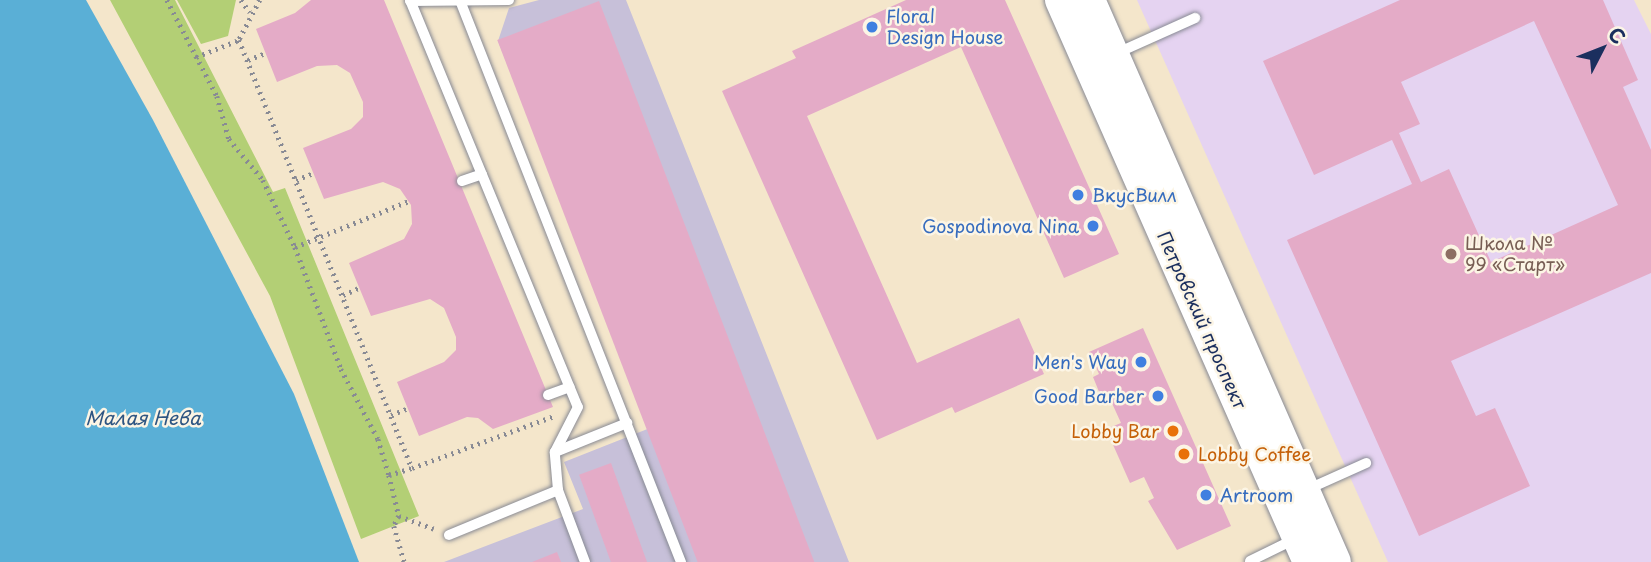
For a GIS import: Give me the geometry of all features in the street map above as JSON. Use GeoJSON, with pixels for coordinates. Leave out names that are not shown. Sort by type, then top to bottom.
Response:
{"type":"FeatureCollection","features":[{"type":"Feature","properties":{"kind":"street","name":"Петровский проспект"},"geometry":{"type":"LineString","coordinates":[[1061,0],[1101,60],[1292,496],[1335,562]]}},
{"type":"Feature","properties":{"kind":"street","name":"Петровский проспект"},"geometry":{"type":"LineString","coordinates":[[1089,0],[1101,60]]}},
{"type":"Feature","properties":{"kind":"street","name":"Петровский проспект"},"geometry":{"type":"LineString","coordinates":[[1292,496],[1303,550]]}},
{"type":"Feature","properties":{"kind":"lane"},"geometry":{"type":"LineString","coordinates":[[509,0],[461,3],[410,0],[578,407],[555,452],[558,490],[585,562]]}},
{"type":"Feature","properties":{"kind":"lane"},"geometry":{"type":"LineString","coordinates":[[461,3],[681,562]]}},
{"type":"Feature","properties":{"kind":"lane"},"geometry":{"type":"LineString","coordinates":[[1101,60],[1195,18]]}},
{"type":"Feature","properties":{"kind":"lane"},"geometry":{"type":"LineString","coordinates":[[462,181],[482,174]]}},
{"type":"Feature","properties":{"kind":"lane"},"geometry":{"type":"LineString","coordinates":[[548,395],[569,387]]}},
{"type":"Feature","properties":{"kind":"lane"},"geometry":{"type":"LineString","coordinates":[[555,452],[627,423]]}},
{"type":"Feature","properties":{"kind":"lane"},"geometry":{"type":"LineString","coordinates":[[1292,496],[1366,463]]}},
{"type":"Feature","properties":{"kind":"lane"},"geometry":{"type":"LineString","coordinates":[[449,535],[558,490]]}},
{"type":"Feature","properties":{"kind":"lane"},"geometry":{"type":"LineString","coordinates":[[1250,561],[1303,550]]}},
{"type":"Feature","properties":{"kind":"path"},"geometry":{"type":"LineString","coordinates":[[167,0],[218,96],[229,139],[263,180],[295,247],[341,369],[378,439],[398,516],[394,526],[404,562]]}},
{"type":"Feature","properties":{"kind":"path"},"geometry":{"type":"LineString","coordinates":[[241,0],[250,12]]}},
{"type":"Feature","properties":{"kind":"path"},"geometry":{"type":"LineString","coordinates":[[260,0],[250,12],[239,40],[412,468]]}},
{"type":"Feature","properties":{"kind":"path"},"geometry":{"type":"LineString","coordinates":[[196,57],[239,40]]}},
{"type":"Feature","properties":{"kind":"path"},"geometry":{"type":"LineString","coordinates":[[248,60],[265,53]]}},
{"type":"Feature","properties":{"kind":"path"},"geometry":{"type":"LineString","coordinates":[[296,180],[313,173]]}},
{"type":"Feature","properties":{"kind":"path"},"geometry":{"type":"LineString","coordinates":[[295,247],[409,201]]}},
{"type":"Feature","properties":{"kind":"path"},"geometry":{"type":"LineString","coordinates":[[342,295],[359,288]]}},
{"type":"Feature","properties":{"kind":"path"},"geometry":{"type":"LineString","coordinates":[[389,475],[578,407]]}},
{"type":"Feature","properties":{"kind":"path"},"geometry":{"type":"LineString","coordinates":[[391,415],[408,408]]}},
{"type":"Feature","properties":{"kind":"path"},"geometry":{"type":"LineString","coordinates":[[398,516],[449,535]]}},
{"type":"Feature","properties":{"kind":"shaded area"},"geometry":{"type":"Polygon","coordinates":[[[539,0],[626,0],[849,562],[444,562],[583,509],[564,462],[650,428],[498,41],[509,8],[539,0]]]}},
{"type":"Feature","properties":{"kind":"shaded area","name":"Школа № 99 «Старт»"},"geometry":{"type":"Polygon","coordinates":[[[1137,0],[1634,0],[1651,34],[1651,562],[1388,562],[1137,0]]]}},
{"type":"Feature","properties":{"kind":"green space"},"geometry":{"type":"Polygon","coordinates":[[[110,0],[175,0],[273,192],[285,188],[419,516],[361,539],[270,296],[110,0]]]}},
{"type":"Feature","properties":{"kind":"green space"},"geometry":{"type":"Polygon","coordinates":[[[177,0],[236,0],[228,36],[201,44],[177,0]]]}},
{"type":"Feature","properties":{"kind":"water","name":"Малая Нева"},"geometry":{"type":"Polygon","coordinates":[[[0,0],[86,0],[153,120],[294,394],[359,562],[0,562],[0,0]]]}},
{"type":"Feature","properties":{"kind":"building"},"geometry":{"type":"Polygon","coordinates":[[[311,0],[384,0],[553,407],[493,429],[478,418],[467,417],[419,436],[397,382],[444,362],[456,350],[456,337],[444,308],[430,299],[371,316],[349,263],[404,239],[412,224],[411,205],[400,189],[383,182],[324,199],[303,148],[351,129],[363,117],[363,102],[350,73],[337,65],[317,66],[277,82],[256,29],[295,13],[311,0]]]}},
{"type":"Feature","properties":{"kind":"building"},"geometry":{"type":"Polygon","coordinates":[[[906,0],[1005,0],[1119,254],[1064,278],[961,47],[807,116],[917,363],[1019,318],[1044,374],[955,413],[952,407],[877,440],[722,91],[796,58],[792,51],[906,0]]]}},
{"type":"Feature","properties":{"kind":"building"},"geometry":{"type":"Polygon","coordinates":[[[1400,0],[1603,0],[1638,80],[1623,87],[1651,150],[1651,273],[1451,361],[1476,416],[1495,408],[1530,486],[1419,536],[1287,240],[1412,184],[1392,140],[1314,175],[1263,61],[1400,0]],[[1534,21],[1401,82],[1420,124],[1399,133],[1421,182],[1449,169],[1491,262],[1618,205],[1534,21]]]}},
{"type":"Feature","properties":{"kind":"building"},"geometry":{"type":"Polygon","coordinates":[[[599,1],[814,562],[698,562],[497,40],[599,1]]]}},
{"type":"Feature","properties":{"kind":"building"},"geometry":{"type":"Polygon","coordinates":[[[1143,328],[1231,526],[1177,550],[1148,501],[1154,498],[1144,477],[1130,483],[1106,429],[1121,423],[1111,401],[1104,404],[1093,377],[1099,374],[1089,352],[1143,328]]]}},
{"type":"Feature","properties":{"kind":"building"},"geometry":{"type":"Polygon","coordinates":[[[611,463],[647,562],[611,562],[579,475],[611,463]]]}},
{"type":"Feature","properties":{"kind":"building"},"geometry":{"type":"Polygon","coordinates":[[[557,552],[561,562],[532,562],[557,552]]]}},
{"type":"Feature","properties":{"kind":"place","name":"Floral Design House"},"geometry":{"type":"Point","coordinates":[872,27]}},
{"type":"Feature","properties":{"kind":"place","name":"ВкусВилл"},"geometry":{"type":"Point","coordinates":[1078,195]}},
{"type":"Feature","properties":{"kind":"place","name":"Gospodinova Nina"},"geometry":{"type":"Point","coordinates":[1093,226]}},
{"type":"Feature","properties":{"kind":"place","name":"Школа № 99 «Старт»"},"geometry":{"type":"Point","coordinates":[1451,254]}},
{"type":"Feature","properties":{"kind":"place","name":"Men's Way"},"geometry":{"type":"Point","coordinates":[1141,362]}},
{"type":"Feature","properties":{"kind":"place","name":"Good Barber"},"geometry":{"type":"Point","coordinates":[1158,396]}},
{"type":"Feature","properties":{"kind":"place","name":"Lobby Bar"},"geometry":{"type":"Point","coordinates":[1173,431]}},
{"type":"Feature","properties":{"kind":"place","name":"Lobby Coffee"},"geometry":{"type":"Point","coordinates":[1184,454]}},
{"type":"Feature","properties":{"kind":"place","name":"Artroom"},"geometry":{"type":"Point","coordinates":[1206,495]}}]}
